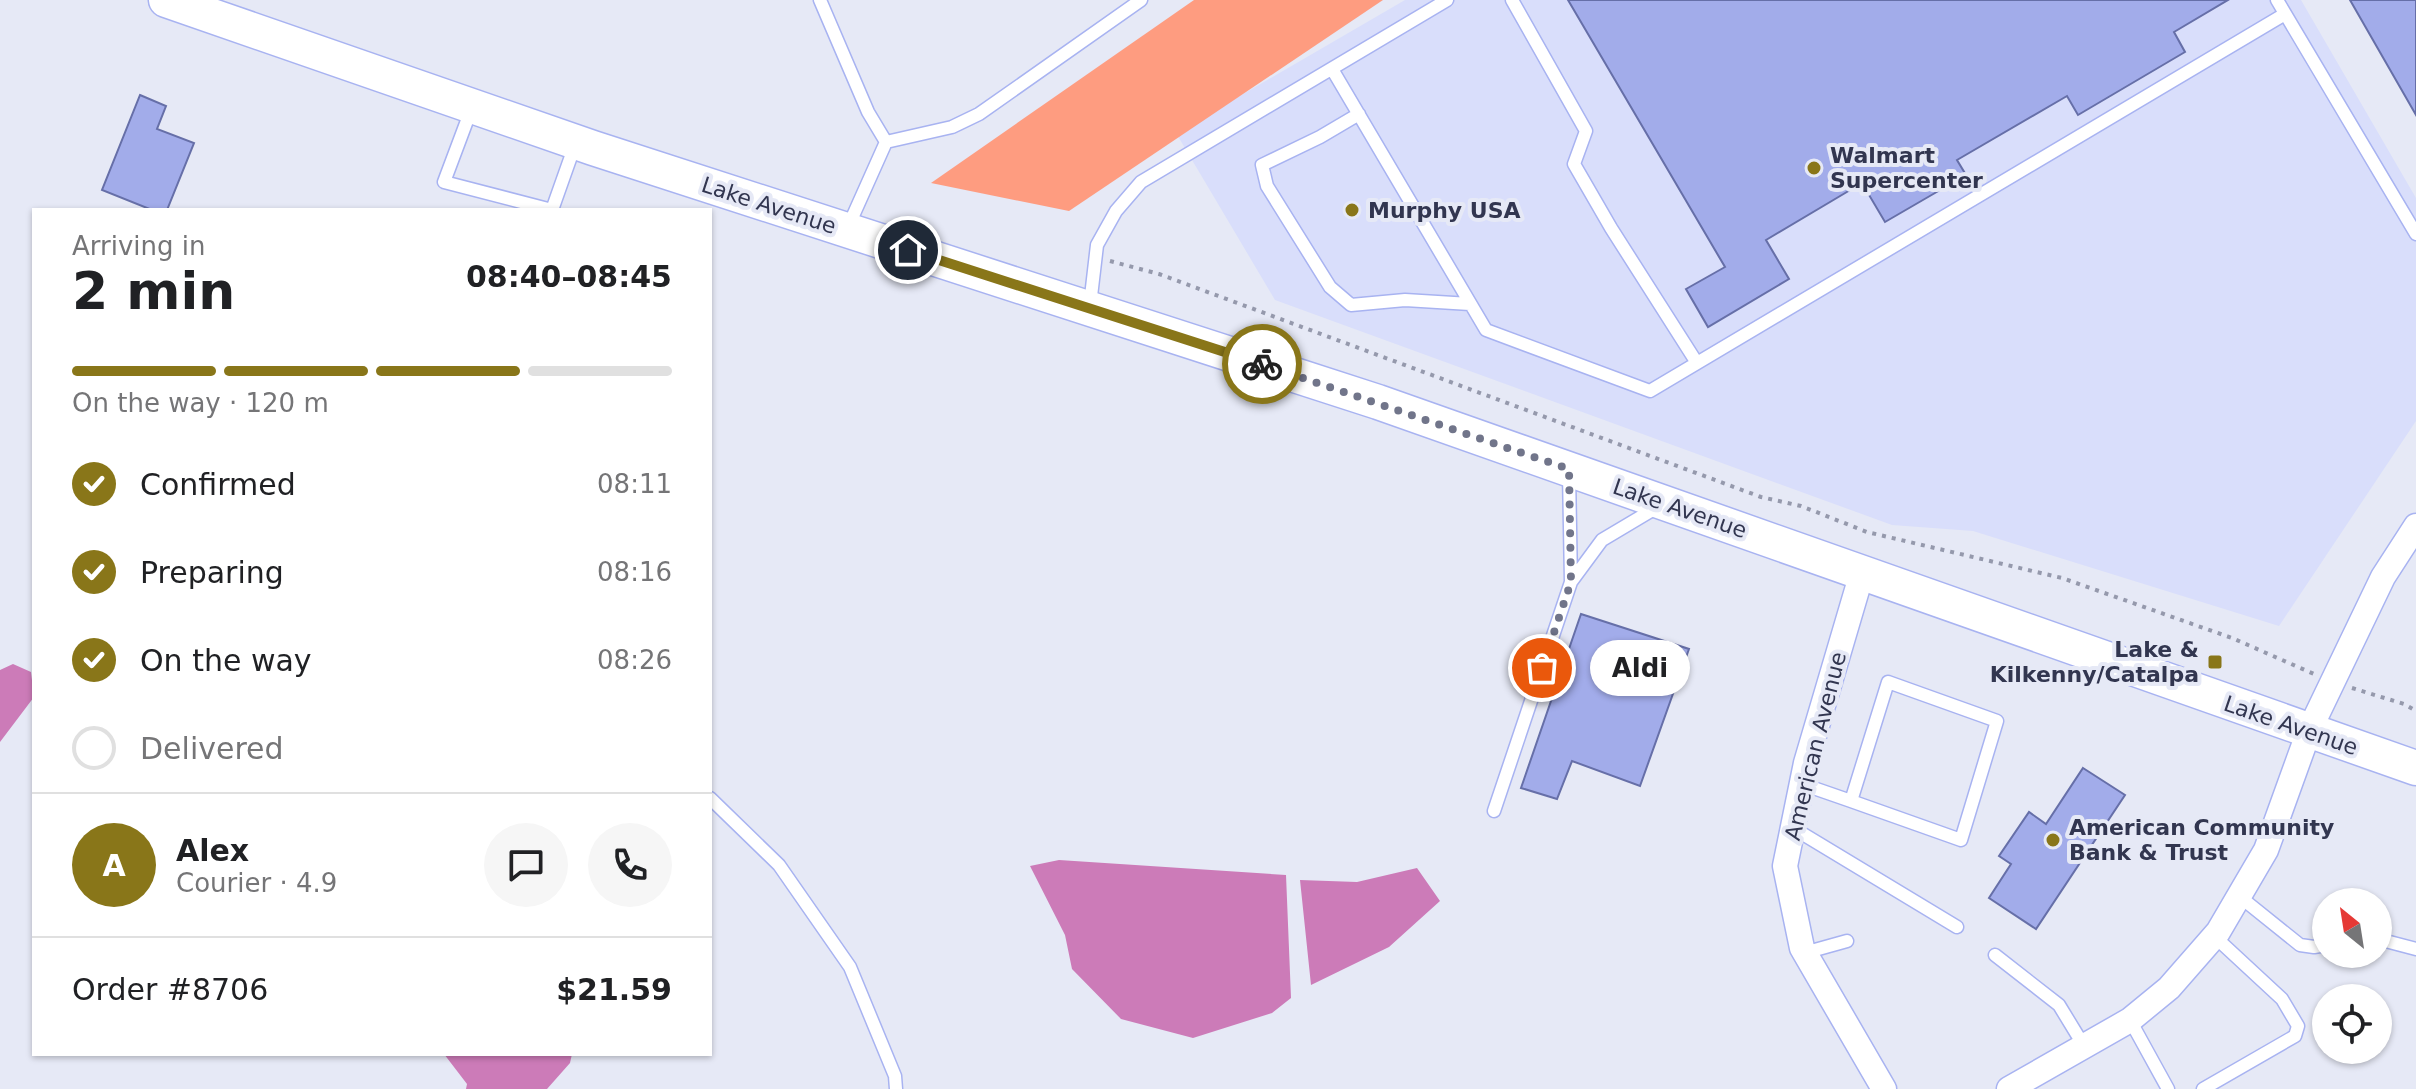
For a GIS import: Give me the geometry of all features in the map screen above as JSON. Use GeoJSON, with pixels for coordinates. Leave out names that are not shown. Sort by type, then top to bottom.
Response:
{"type":"FeatureCollection","features":[{"type":"Feature","properties":{"kind":"street","name":"Lake Avenue"},"geometry":{"type":"LineString","coordinates":[[166,0],[576,142],[1378,402],[2416,768]]}},
{"type":"Feature","properties":{"kind":"street"},"geometry":{"type":"LineString","coordinates":[[2009,1089],[2130,1020],[2169,988],[2214,936],[2266,850],[2309,731],[2383,577],[2416,526]]}},
{"type":"Feature","properties":{"kind":"street","name":"American Avenue"},"geometry":{"type":"LineString","coordinates":[[1862,573],[1802,784],[1785,866],[1804,953],[1884,1089]]}},
{"type":"Feature","properties":{"kind":"lane"},"geometry":{"type":"LineString","coordinates":[[820,0],[868,112],[886,142]]}},
{"type":"Feature","properties":{"kind":"lane"},"geometry":{"type":"LineString","coordinates":[[886,142],[952,127],[979,114],[1141,0]]}},
{"type":"Feature","properties":{"kind":"lane"},"geometry":{"type":"LineString","coordinates":[[1090,308],[1097,245],[1116,211],[1141,182],[1447,0]]}},
{"type":"Feature","properties":{"kind":"lane"},"geometry":{"type":"LineString","coordinates":[[1512,0],[1586,131],[1574,164],[1697,363]]}},
{"type":"Feature","properties":{"kind":"lane"},"geometry":{"type":"LineString","coordinates":[[2277,0],[2416,234]]}},
{"type":"Feature","properties":{"kind":"lane"},"geometry":{"type":"LineString","coordinates":[[1332,69],[1486,330],[1650,391],[2285,14]]}},
{"type":"Feature","properties":{"kind":"lane"},"geometry":{"type":"LineString","coordinates":[[472,106],[444,182],[544,208]]}},
{"type":"Feature","properties":{"kind":"lane"},"geometry":{"type":"LineString","coordinates":[[1359,114],[1262,165],[1267,186],[1330,287],[1351,305],[1405,300],[1470,304]]}},
{"type":"Feature","properties":{"kind":"lane"},"geometry":{"type":"LineString","coordinates":[[553,208],[576,142]]}},
{"type":"Feature","properties":{"kind":"lane"},"geometry":{"type":"LineString","coordinates":[[847,230],[886,142]]}},
{"type":"Feature","properties":{"kind":"lane"},"geometry":{"type":"LineString","coordinates":[[1569,469],[1571,582]]}},
{"type":"Feature","properties":{"kind":"lane"},"geometry":{"type":"LineString","coordinates":[[1494,811],[1571,582],[1602,540],[1664,503]]}},
{"type":"Feature","properties":{"kind":"lane"},"geometry":{"type":"LineString","coordinates":[[1802,784],[1961,840],[1997,721],[1888,682],[1851,801]]}},
{"type":"Feature","properties":{"kind":"lane"},"geometry":{"type":"LineString","coordinates":[[712,800],[779,865],[850,967],[895,1076],[896,1089]]}},
{"type":"Feature","properties":{"kind":"lane"},"geometry":{"type":"LineString","coordinates":[[1793,828],[1957,927]]}},
{"type":"Feature","properties":{"kind":"lane"},"geometry":{"type":"LineString","coordinates":[[2239,896],[2300,945],[2312,947]]}},
{"type":"Feature","properties":{"kind":"lane"},"geometry":{"type":"LineString","coordinates":[[2203,1089],[2295,1036],[2298,1026],[2282,999],[2214,936]]}},
{"type":"Feature","properties":{"kind":"lane"},"geometry":{"type":"LineString","coordinates":[[1804,953],[1847,941]]}},
{"type":"Feature","properties":{"kind":"lane"},"geometry":{"type":"LineString","coordinates":[[2392,943],[2416,949]]}},
{"type":"Feature","properties":{"kind":"lane"},"geometry":{"type":"LineString","coordinates":[[1995,955],[2059,1005],[2084,1046]]}},
{"type":"Feature","properties":{"kind":"lane"},"geometry":{"type":"LineString","coordinates":[[2130,1020],[2168,1089]]}},
{"type":"Feature","properties":{"kind":"path"},"geometry":{"type":"LineString","coordinates":[[1096,257],[1159,274],[1748,492],[1801,506],[1867,532],[2062,578],[2232,638],[2333,682],[2404,704],[2416,711]]}},
{"type":"Feature","properties":{"kind":"shaded area"},"geometry":{"type":"Polygon","coordinates":[[[1194,0],[1383,0],[1069,211],[931,183],[1194,0]]]}},
{"type":"Feature","properties":{"kind":"shaded area"},"geometry":{"type":"Polygon","coordinates":[[[1405,0],[2301,0],[2416,198],[2416,421],[2279,626],[1973,531],[1892,525],[1275,300],[1176,133],[1405,0]]]}},
{"type":"Feature","properties":{"kind":"shaded area"},"geometry":{"type":"Polygon","coordinates":[[[13,664],[31,672],[32,700],[0,742],[0,670],[13,664]]]}},
{"type":"Feature","properties":{"kind":"shaded area"},"geometry":{"type":"Polygon","coordinates":[[[1059,860],[1286,875],[1291,998],[1272,1013],[1193,1038],[1121,1019],[1072,969],[1065,935],[1030,866],[1059,860]]]}},
{"type":"Feature","properties":{"kind":"shaded area"},"geometry":{"type":"Polygon","coordinates":[[[1417,868],[1440,901],[1389,947],[1311,985],[1300,880],[1357,882],[1417,868]]]}},
{"type":"Feature","properties":{"kind":"shaded area"},"geometry":{"type":"Polygon","coordinates":[[[446,1056],[572,1056],[570,1063],[547,1089],[466,1089],[467,1084],[446,1056]]]}},
{"type":"Feature","properties":{"kind":"building","name":"Walmart Supercenter"},"geometry":{"type":"Polygon","coordinates":[[[1568,0],[2228,0],[2174,32],[2185,52],[2078,115],[2067,96],[1957,160],[1966,175],[1885,222],[1862,183],[1766,240],[1789,279],[1708,327],[1686,289],[1725,267],[1568,0]]]}},
{"type":"Feature","properties":{"kind":"building"},"geometry":{"type":"Polygon","coordinates":[[[2350,0],[2416,0],[2416,115],[2350,0]]]}},
{"type":"Feature","properties":{"kind":"building"},"geometry":{"type":"Polygon","coordinates":[[[140,95],[166,106],[157,129],[194,143],[168,208],[147,208],[102,190],[140,95]]]}},
{"type":"Feature","properties":{"kind":"building"},"geometry":{"type":"Polygon","coordinates":[[[1581,614],[1689,649],[1640,786],[1572,761],[1557,799],[1521,788],[1581,614]]]}},
{"type":"Feature","properties":{"kind":"building","name":"American Community Bank & Trust"},"geometry":{"type":"Polygon","coordinates":[[[2083,768],[2125,795],[2036,929],[1989,898],[2011,864],[1999,856],[2029,812],[2046,824],[2083,768]]]}},
{"type":"Feature","properties":{"kind":"way so far"},"geometry":{"type":"LineString","coordinates":[[1262,364],[1569,469],[1571,582],[1542,668]]}},
{"type":"Feature","properties":{"kind":"place","name":"Walmart Supercenter"},"geometry":{"type":"Point","coordinates":[1814,168]}},
{"type":"Feature","properties":{"kind":"place","name":"Murphy USA"},"geometry":{"type":"Point","coordinates":[1352,210]}},
{"type":"Feature","properties":{"kind":"place","name":"Lake & Kilkenny/Catalpa"},"geometry":{"type":"Point","coordinates":[2215,662]}},
{"type":"Feature","properties":{"kind":"place","name":"Aldi"},"geometry":{"type":"Point","coordinates":[1542,668]}},
{"type":"Feature","properties":{"kind":"place","name":"American Community Bank & Trust"},"geometry":{"type":"Point","coordinates":[2053,840]}},
{"type":"Feature","properties":{"kind":"route"},"geometry":{"type":"LineString","coordinates":[[908,250],[1262,364]]}}]}
